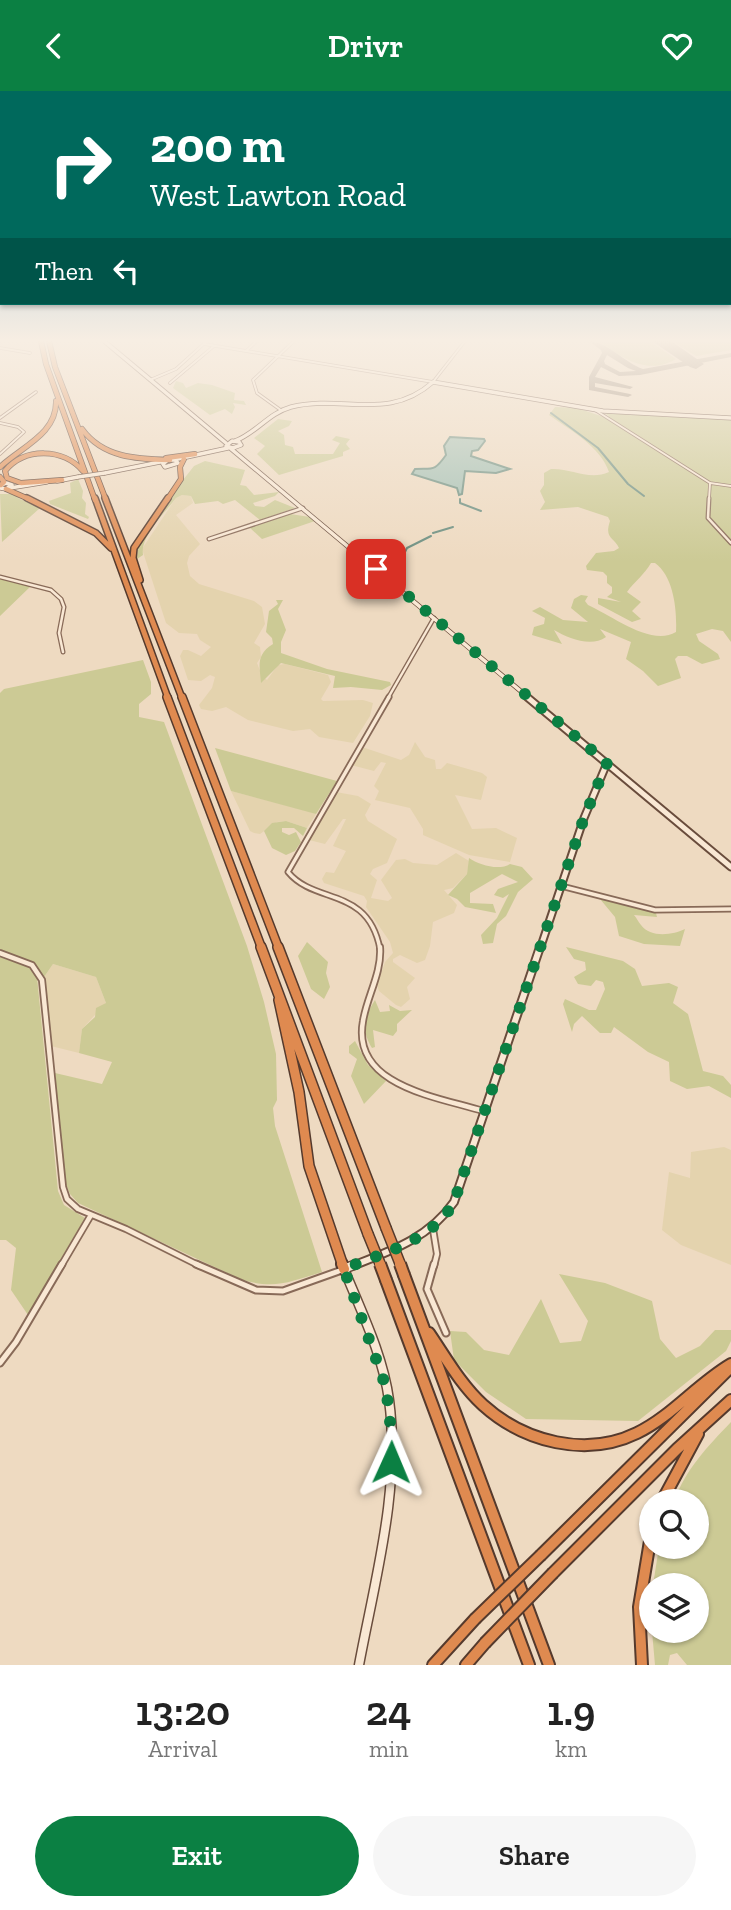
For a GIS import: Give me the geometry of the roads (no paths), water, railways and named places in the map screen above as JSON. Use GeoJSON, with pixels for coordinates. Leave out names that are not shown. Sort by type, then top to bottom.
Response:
{"type":"FeatureCollection","features":[{"type":"Feature","properties":{"kind":"highway"},"geometry":{"type":"LineString","coordinates":[[0,467],[54,420],[56,414]]}},
{"type":"Feature","properties":{"kind":"highway"},"geometry":{"type":"LineString","coordinates":[[65,414],[156,667],[529,1665]]}},
{"type":"Feature","properties":{"kind":"highway"},"geometry":{"type":"LineString","coordinates":[[73,414],[144,604],[387,1228],[549,1665]]}},
{"type":"Feature","properties":{"kind":"highway"},"geometry":{"type":"LineString","coordinates":[[77,424],[86,437],[101,447],[123,455],[168,462]]}},
{"type":"Feature","properties":{"kind":"highway"},"geometry":{"type":"LineString","coordinates":[[151,459],[193,454]]}},
{"type":"Feature","properties":{"kind":"highway"},"geometry":{"type":"LineString","coordinates":[[62,480],[21,483],[7,478],[5,471],[10,464],[22,459],[54,455],[70,458],[87,474]]}},
{"type":"Feature","properties":{"kind":"highway"},"geometry":{"type":"LineString","coordinates":[[144,604],[133,558],[134,548],[182,475],[180,467],[184,459]]}},
{"type":"Feature","properties":{"kind":"highway"},"geometry":{"type":"LineString","coordinates":[[177,465],[182,475]]}},
{"type":"Feature","properties":{"kind":"highway"},"geometry":{"type":"LineString","coordinates":[[0,477],[4,487],[96,533],[118,558]]}},
{"type":"Feature","properties":{"kind":"highway"},"geometry":{"type":"LineString","coordinates":[[277,985],[299,1092],[309,1166],[344,1269]]}},
{"type":"Feature","properties":{"kind":"highway"},"geometry":{"type":"LineString","coordinates":[[422,1322],[461,1380],[485,1407],[509,1425],[561,1444],[581,1446],[624,1439],[659,1418],[710,1375],[731,1366]]}},
{"type":"Feature","properties":{"kind":"highway"},"geometry":{"type":"LineString","coordinates":[[433,1665],[475,1619],[731,1366]]}},
{"type":"Feature","properties":{"kind":"highway"},"geometry":{"type":"LineString","coordinates":[[467,1665],[553,1573],[677,1449],[731,1400]]}},
{"type":"Feature","properties":{"kind":"highway"},"geometry":{"type":"LineString","coordinates":[[668,1489],[701,1429]]}},
{"type":"Feature","properties":{"kind":"highway"},"geometry":{"type":"LineString","coordinates":[[642,1665],[639,1607],[647,1559]]}},
{"type":"Feature","properties":{"kind":"street"},"geometry":{"type":"LineString","coordinates":[[192,414],[731,867]]}},
{"type":"Feature","properties":{"kind":"street"},"geometry":{"type":"LineString","coordinates":[[228,446],[276,414]]}},
{"type":"Feature","properties":{"kind":"street"},"geometry":{"type":"LineString","coordinates":[[4,487],[152,466],[217,448],[240,445],[277,414]]}},
{"type":"Feature","properties":{"kind":"street"},"geometry":{"type":"LineString","coordinates":[[603,414],[710,483],[731,486]]}},
{"type":"Feature","properties":{"kind":"street"},"geometry":{"type":"LineString","coordinates":[[671,414],[731,418]]}},
{"type":"Feature","properties":{"kind":"street"},"geometry":{"type":"LineString","coordinates":[[0,423],[24,431],[20,438],[0,454]]}},
{"type":"Feature","properties":{"kind":"street"},"geometry":{"type":"LineString","coordinates":[[216,434],[240,445]]}},
{"type":"Feature","properties":{"kind":"street"},"geometry":{"type":"LineString","coordinates":[[240,445],[239,451],[247,461]]}},
{"type":"Feature","properties":{"kind":"street"},"geometry":{"type":"LineString","coordinates":[[177,465],[193,454]]}},
{"type":"Feature","properties":{"kind":"street"},"geometry":{"type":"LineString","coordinates":[[168,462],[177,465]]}},
{"type":"Feature","properties":{"kind":"street"},"geometry":{"type":"LineString","coordinates":[[168,462],[177,465]]}},
{"type":"Feature","properties":{"kind":"street"},"geometry":{"type":"LineString","coordinates":[[710,483],[708,518],[731,543]]}},
{"type":"Feature","properties":{"kind":"street"},"geometry":{"type":"LineString","coordinates":[[209,539],[303,508]]}},
{"type":"Feature","properties":{"kind":"street"},"geometry":{"type":"LineString","coordinates":[[0,577],[51,590],[61,599],[64,607],[59,633],[63,652]]}},
{"type":"Feature","properties":{"kind":"street"},"geometry":{"type":"LineString","coordinates":[[434,618],[288,872],[295,881],[351,903],[364,915],[374,933],[380,955],[360,1031],[362,1044],[371,1062],[385,1076],[402,1084],[485,1112]]}},
{"type":"Feature","properties":{"kind":"street"},"geometry":{"type":"LineString","coordinates":[[0,953],[32,965],[42,980],[63,1187],[67,1199],[78,1209],[256,1290],[283,1291],[344,1269],[433,1229],[448,1214],[584,818],[607,763]]}},
{"type":"Feature","properties":{"kind":"street"},"geometry":{"type":"LineString","coordinates":[[561,886],[655,910],[731,909]]}},
{"type":"Feature","properties":{"kind":"street"},"geometry":{"type":"LineString","coordinates":[[0,1363],[16,1342],[91,1215]]}},
{"type":"Feature","properties":{"kind":"street"},"geometry":{"type":"LineString","coordinates":[[433,1229],[437,1254],[428,1289],[446,1333]]}},
{"type":"Feature","properties":{"kind":"street"},"geometry":{"type":"LineString","coordinates":[[344,1269],[386,1387],[391,1430],[386,1508],[359,1665]]}},
{"type":"Feature","properties":{"kind":"waterway"},"geometry":{"type":"LineString","coordinates":[[553,414],[598,448],[628,484],[644,496]]}},
{"type":"Feature","properties":{"kind":"waterway"},"geometry":{"type":"LineString","coordinates":[[460,499],[460,503],[481,511]]}},
{"type":"Feature","properties":{"kind":"waterway"},"geometry":{"type":"LineString","coordinates":[[433,533],[453,527]]}},
{"type":"Feature","properties":{"kind":"waterway"},"geometry":{"type":"LineString","coordinates":[[404,554],[407,548],[431,536]]}}]}
